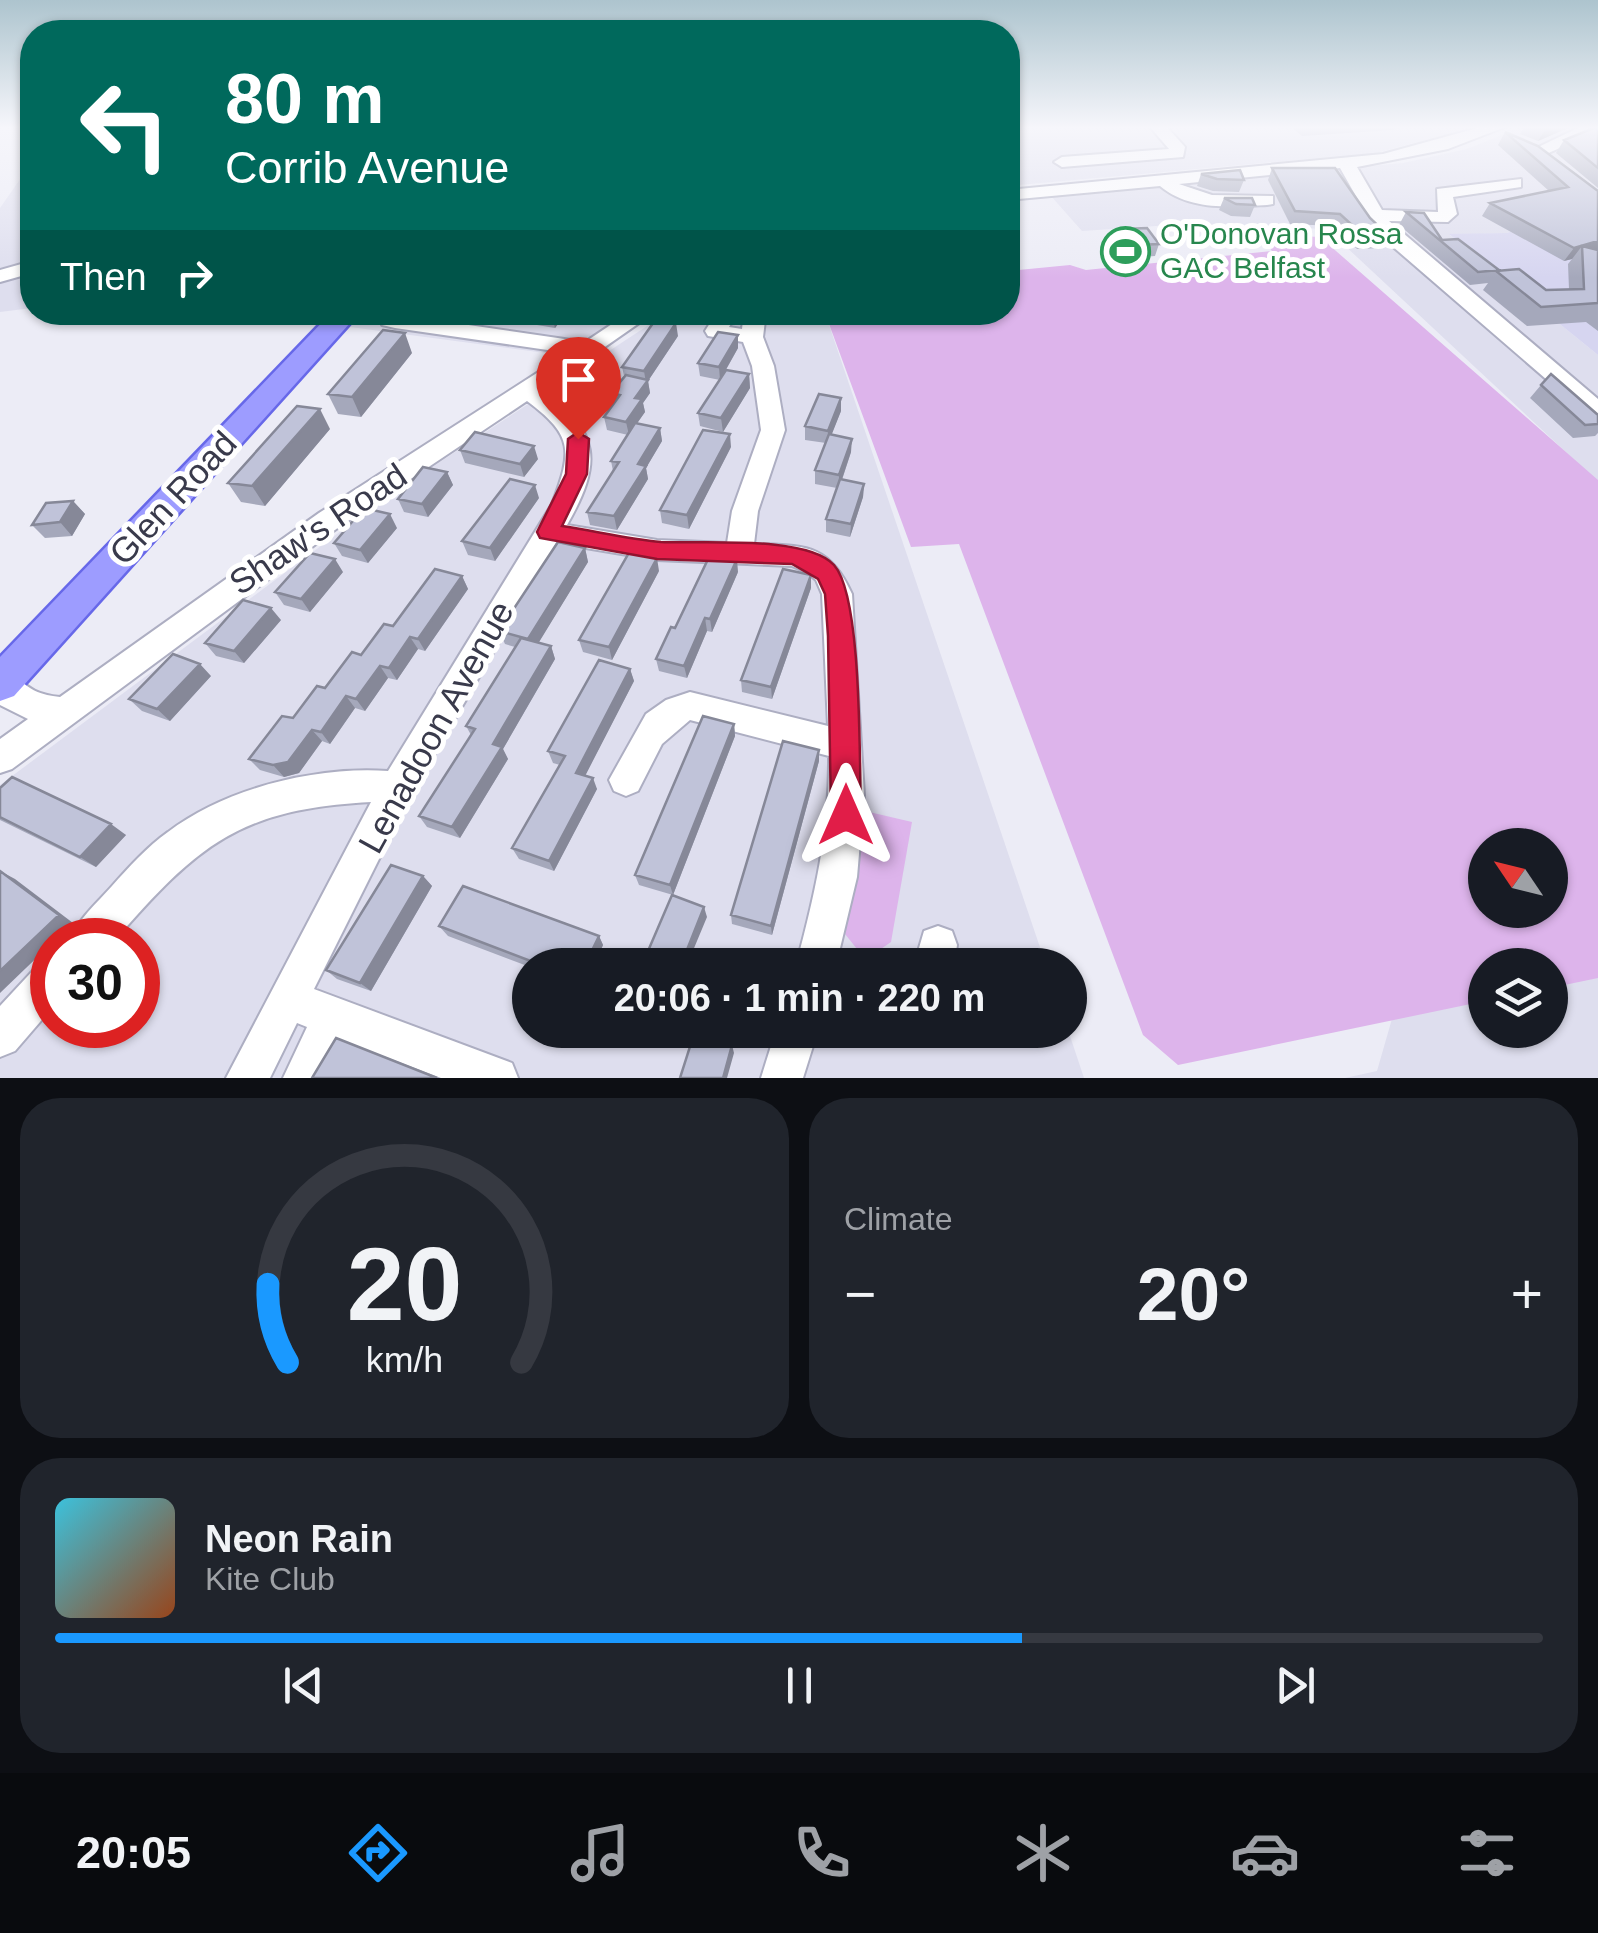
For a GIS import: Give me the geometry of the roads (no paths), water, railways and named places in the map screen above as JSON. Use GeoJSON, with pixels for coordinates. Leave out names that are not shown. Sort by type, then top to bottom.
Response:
{"type":"FeatureCollection","features":[{"type":"Feature","properties":{"kind":"main road","name":"Glen Road"},"geometry":{"type":"LineString","coordinates":[[1,683],[335,325]]}},
{"type":"Feature","properties":{"kind":"street"},"geometry":{"type":"LineString","coordinates":[[1020,194],[1192,177]]}},
{"type":"Feature","properties":{"kind":"street"},"geometry":{"type":"LineString","coordinates":[[1353,177],[1373,215],[1399,243],[1598,412]]}},
{"type":"Feature","properties":{"kind":"street"},"geometry":{"type":"LineString","coordinates":[[1163,180],[1178,193],[1200,200],[1267,200]]}},
{"type":"Feature","properties":{"kind":"street"},"geometry":{"type":"LineString","coordinates":[[1373,215],[1441,218],[1448,214],[1443,193],[1515,188]]}},
{"type":"Feature","properties":{"kind":"street"},"geometry":{"type":"LineString","coordinates":[[417,325],[589,349]]}},
{"type":"Feature","properties":{"kind":"street","name":"Shaw's Road"},"geometry":{"type":"LineString","coordinates":[[0,758],[283,551],[625,325]]}},
{"type":"Feature","properties":{"kind":"street"},"geometry":{"type":"LineString","coordinates":[[720,325],[716,331],[733,325]]}},
{"type":"Feature","properties":{"kind":"street"},"geometry":{"type":"LineString","coordinates":[[739,553],[745,511],[772,430],[763,366],[752,325]]}},
{"type":"Feature","properties":{"kind":"street","name":"Lenadoon Avenue"},"geometry":{"type":"LineString","coordinates":[[247,1078],[397,788],[548,532],[576,474],[578,439],[559,413],[527,389]]}},
{"type":"Feature","properties":{"kind":"street"},"geometry":{"type":"LineString","coordinates":[[548,532],[657,550],[807,559],[828,573],[834,584],[846,745],[845,835],[820,948]]}},
{"type":"Feature","properties":{"kind":"street"},"geometry":{"type":"LineString","coordinates":[[1,683],[26,705],[63,711]]}},
{"type":"Feature","properties":{"kind":"street"},"geometry":{"type":"LineString","coordinates":[[626,780],[652,728],[668,711],[690,706],[846,745]]}},
{"type":"Feature","properties":{"kind":"street"},"geometry":{"type":"LineString","coordinates":[[110,918],[180,844],[203,830],[292,797],[366,784],[397,788]]}},
{"type":"Feature","properties":{"kind":"street"},"geometry":{"type":"LineString","coordinates":[[287,999],[496,1078]]}},
{"type":"Feature","properties":{"kind":"street"},"geometry":{"type":"LineString","coordinates":[[0,1036],[30,1004]]}},
{"type":"Feature","properties":{"kind":"street"},"geometry":{"type":"LineString","coordinates":[[304,1078],[334,1017]]}},
{"type":"Feature","properties":{"kind":"street"},"geometry":{"type":"LineString","coordinates":[[782,1078],[791,1048]]}},
{"type":"Feature","properties":{"kind":"place","name":"O'Donovan Rossa GAC Belfast"},"geometry":{"type":"Point","coordinates":[1125,251]}}]}
